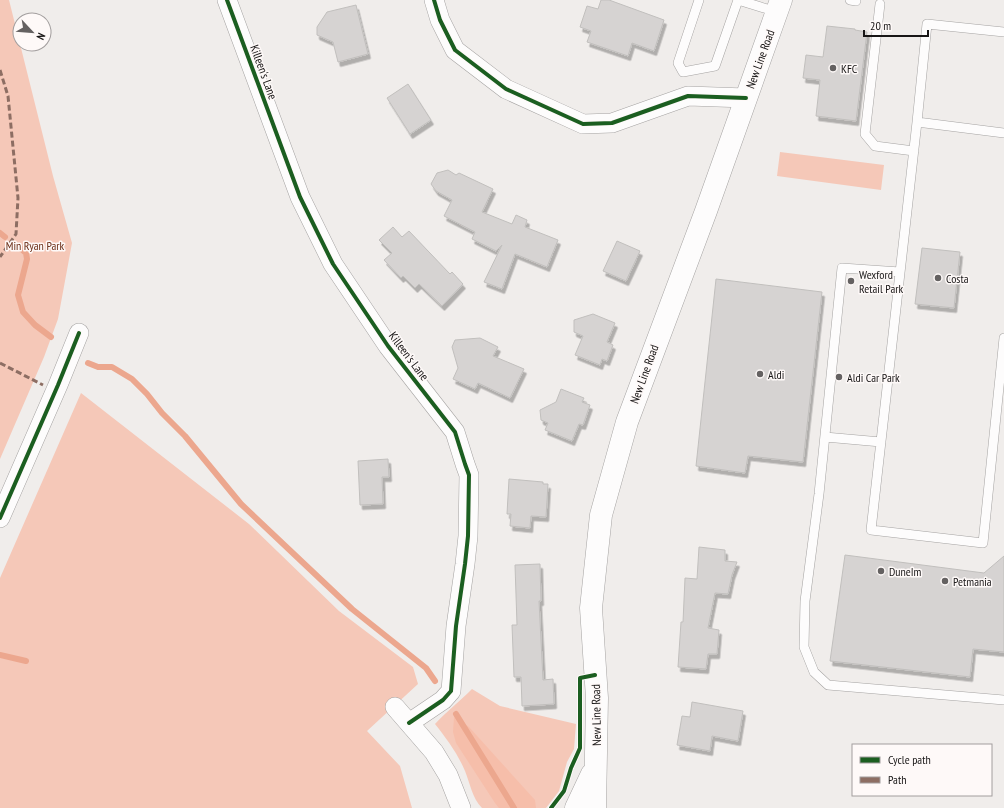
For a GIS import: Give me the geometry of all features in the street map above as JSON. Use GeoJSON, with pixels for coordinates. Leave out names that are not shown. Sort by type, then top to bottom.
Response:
{"type":"FeatureCollection","features":[{"type":"Feature","properties":{"kind":"main road","name":"New Line Road"},"geometry":{"type":"LineString","coordinates":[[595,808],[597,698],[591,608],[601,515],[627,422],[706,212],[779,6]]}},
{"type":"Feature","properties":{"kind":"main road","name":"New Line Road"},"geometry":{"type":"LineString","coordinates":[[576,808],[596,766]]}},
{"type":"Feature","properties":{"kind":"street","name":"Killeen's Lane"},"geometry":{"type":"LineString","coordinates":[[227,0],[300,197],[333,264],[388,346],[454,432],[469,475],[468,536],[456,626],[451,691],[443,700],[409,723]]}},
{"type":"Feature","properties":{"kind":"street"},"geometry":{"type":"LineString","coordinates":[[434,0],[440,20],[455,50],[506,90],[583,124],[612,123],[688,96],[746,98]]}},
{"type":"Feature","properties":{"kind":"street"},"geometry":{"type":"LineString","coordinates":[[0,518],[80,333]]}},
{"type":"Feature","properties":{"kind":"street"},"geometry":{"type":"LineString","coordinates":[[395,707],[434,752],[448,775],[461,808]]}},
{"type":"Feature","properties":{"kind":"lane"},"geometry":{"type":"LineString","coordinates":[[699,0],[678,63],[683,72],[715,66],[738,0],[779,6]]}},
{"type":"Feature","properties":{"kind":"lane"},"geometry":{"type":"LineString","coordinates":[[880,4],[866,134],[874,146],[914,151]]}},
{"type":"Feature","properties":{"kind":"lane"},"geometry":{"type":"LineString","coordinates":[[1004,32],[927,24],[918,122],[871,530],[983,543],[1004,338]]}},
{"type":"Feature","properties":{"kind":"lane"},"geometry":{"type":"LineString","coordinates":[[918,122],[1004,133]]}},
{"type":"Feature","properties":{"kind":"lane"},"geometry":{"type":"LineString","coordinates":[[900,272],[842,268],[825,437],[805,600],[804,647],[814,672],[828,685],[1004,700]]}},
{"type":"Feature","properties":{"kind":"lane"},"geometry":{"type":"LineString","coordinates":[[825,437],[881,442]]}},
{"type":"Feature","properties":{"kind":"green space","name":"Min Ryan Park"},"geometry":{"type":"Polygon","coordinates":[[[0,0],[9,0],[12,12],[12,52],[22,52],[53,176],[72,243],[58,319],[44,357],[0,459],[0,0]]]}},
{"type":"Feature","properties":{"kind":"green space"},"geometry":{"type":"Polygon","coordinates":[[[780,152],[884,165],[881,190],[777,176],[780,152]]]}},
{"type":"Feature","properties":{"kind":"green space"},"geometry":{"type":"Polygon","coordinates":[[[81,393],[249,524],[339,611],[413,667],[418,684],[367,731],[400,766],[412,808],[0,808],[0,578],[81,393]]]}},
{"type":"Feature","properties":{"kind":"green space"},"geometry":{"type":"Polygon","coordinates":[[[472,689],[500,706],[576,724],[574,749],[567,762],[559,791],[546,808],[482,808],[476,800],[459,758],[435,724],[472,689]]]}},
{"type":"Feature","properties":{"kind":"shaded area"},"geometry":{"type":"Polygon","coordinates":[[[454,717],[469,727],[535,800],[536,808],[499,808],[456,743],[453,732],[454,717]]]}},
{"type":"Feature","properties":{"kind":"building"},"geometry":{"type":"Polygon","coordinates":[[[601,0],[609,0],[664,20],[654,51],[632,43],[628,56],[587,42],[591,31],[580,27],[587,6],[598,9],[601,0]]]}},
{"type":"Feature","properties":{"kind":"building"},"geometry":{"type":"Polygon","coordinates":[[[356,5],[368,54],[338,62],[333,42],[317,35],[317,27],[327,12],[356,5]]]}},
{"type":"Feature","properties":{"kind":"building","name":"KFC"},"geometry":{"type":"Polygon","coordinates":[[[827,26],[867,32],[856,121],[816,116],[820,80],[803,78],[806,55],[823,57],[827,26]]]}},
{"type":"Feature","properties":{"kind":"building"},"geometry":{"type":"Polygon","coordinates":[[[408,84],[431,120],[410,134],[387,98],[408,84]]]}},
{"type":"Feature","properties":{"kind":"building"},"geometry":{"type":"Polygon","coordinates":[[[448,170],[456,175],[459,173],[493,189],[482,212],[512,224],[516,215],[527,220],[525,227],[558,240],[547,267],[515,254],[502,289],[484,282],[502,245],[496,251],[472,239],[475,232],[444,216],[452,200],[436,191],[431,184],[437,173],[448,170]]]}},
{"type":"Feature","properties":{"kind":"building"},"geometry":{"type":"Polygon","coordinates":[[[393,227],[402,237],[409,231],[450,274],[452,272],[463,284],[442,306],[419,284],[415,288],[403,276],[401,278],[384,260],[392,253],[379,240],[393,227]]]}},
{"type":"Feature","properties":{"kind":"building"},"geometry":{"type":"Polygon","coordinates":[[[617,241],[640,251],[626,281],[603,271],[617,241]]]}},
{"type":"Feature","properties":{"kind":"building","name":"Costa"},"geometry":{"type":"Polygon","coordinates":[[[922,248],[960,252],[954,308],[915,304],[922,248]]]}},
{"type":"Feature","properties":{"kind":"building","name":"Aldi"},"geometry":{"type":"Polygon","coordinates":[[[716,279],[822,292],[803,462],[748,456],[745,473],[696,466],[716,279]]]}},
{"type":"Feature","properties":{"kind":"building"},"geometry":{"type":"Polygon","coordinates":[[[593,314],[615,323],[607,342],[613,345],[607,361],[602,359],[600,365],[575,355],[583,336],[574,332],[574,320],[593,314]]]}},
{"type":"Feature","properties":{"kind":"building"},"geometry":{"type":"Polygon","coordinates":[[[480,338],[498,347],[493,356],[524,369],[510,398],[478,383],[475,389],[453,379],[458,368],[452,347],[455,340],[480,338]]]}},
{"type":"Feature","properties":{"kind":"building"},"geometry":{"type":"Polygon","coordinates":[[[561,389],[584,398],[582,402],[590,405],[583,425],[579,424],[572,441],[545,430],[548,423],[541,420],[540,410],[556,402],[561,389]]]}},
{"type":"Feature","properties":{"kind":"building"},"geometry":{"type":"Polygon","coordinates":[[[388,459],[389,477],[382,477],[383,504],[360,505],[358,461],[388,459]]]}},
{"type":"Feature","properties":{"kind":"building"},"geometry":{"type":"Polygon","coordinates":[[[509,479],[543,482],[543,484],[548,484],[546,517],[531,516],[530,528],[510,526],[511,514],[507,514],[509,479]]]}},
{"type":"Feature","properties":{"kind":"building"},"geometry":{"type":"Polygon","coordinates":[[[699,547],[725,550],[725,561],[737,562],[732,575],[728,594],[715,593],[708,628],[719,630],[717,654],[708,654],[706,669],[678,667],[681,622],[683,622],[685,578],[697,579],[699,547]]]}},
{"type":"Feature","properties":{"kind":"building"},"geometry":{"type":"Polygon","coordinates":[[[845,555],[984,573],[1004,556],[1004,652],[973,649],[970,677],[830,661],[845,555]]]}},
{"type":"Feature","properties":{"kind":"building"},"geometry":{"type":"Polygon","coordinates":[[[540,564],[541,601],[539,601],[543,680],[553,679],[554,704],[522,706],[521,677],[514,677],[512,625],[517,625],[515,565],[540,564]]]}},
{"type":"Feature","properties":{"kind":"building"},"geometry":{"type":"Polygon","coordinates":[[[692,702],[743,711],[738,741],[712,736],[710,751],[677,745],[682,716],[690,717],[692,702]]]}},
{"type":"Feature","properties":{"kind":"waterway"},"geometry":{"type":"LineString","coordinates":[[0,233],[5,237]]}},
{"type":"Feature","properties":{"kind":"waterway"},"geometry":{"type":"LineString","coordinates":[[19,247],[26,253],[27,259],[18,295],[23,312],[35,325],[51,337]]}},
{"type":"Feature","properties":{"kind":"waterway"},"geometry":{"type":"LineString","coordinates":[[88,363],[98,367],[112,367],[132,379],[185,436],[241,504],[352,609],[426,668],[435,681]]}},
{"type":"Feature","properties":{"kind":"waterway"},"geometry":{"type":"LineString","coordinates":[[0,655],[26,661]]}},
{"type":"Feature","properties":{"kind":"waterway"},"geometry":{"type":"LineString","coordinates":[[456,714],[514,808]]}},
{"type":"Feature","properties":{"kind":"marked path"},"geometry":{"type":"LineString","coordinates":[[0,70],[8,96],[18,198],[16,234],[0,257]]}},
{"type":"Feature","properties":{"kind":"marked path"},"geometry":{"type":"LineString","coordinates":[[0,363],[43,385]]}},
{"type":"Feature","properties":{"kind":"cycle path"},"geometry":{"type":"LineString","coordinates":[[227,0],[300,197],[333,264],[388,346],[455,432],[469,475],[468,536],[456,626],[451,691],[443,700],[409,723]]}},
{"type":"Feature","properties":{"kind":"cycle path"},"geometry":{"type":"LineString","coordinates":[[434,0],[440,20],[455,50],[506,89],[583,124],[612,123],[688,96],[746,98]]}},
{"type":"Feature","properties":{"kind":"cycle path"},"geometry":{"type":"LineString","coordinates":[[0,518],[79,333]]}},
{"type":"Feature","properties":{"kind":"cycle path"},"geometry":{"type":"LineString","coordinates":[[551,808],[564,791],[571,768],[580,748],[580,678],[595,675]]}},
{"type":"Feature","properties":{"kind":"place","name":"KFC"},"geometry":{"type":"Point","coordinates":[833,68]}},
{"type":"Feature","properties":{"kind":"place","name":"Costa"},"geometry":{"type":"Point","coordinates":[938,278]}},
{"type":"Feature","properties":{"kind":"place","name":"Wexford Retail Park"},"geometry":{"type":"Point","coordinates":[851,281]}},
{"type":"Feature","properties":{"kind":"place","name":"Aldi"},"geometry":{"type":"Point","coordinates":[760,374]}},
{"type":"Feature","properties":{"kind":"place","name":"Aldi Car Park"},"geometry":{"type":"Point","coordinates":[839,377]}},
{"type":"Feature","properties":{"kind":"place","name":"DuneIm"},"geometry":{"type":"Point","coordinates":[881,571]}},
{"type":"Feature","properties":{"kind":"place","name":"Petmania"},"geometry":{"type":"Point","coordinates":[945,581]}}]}
